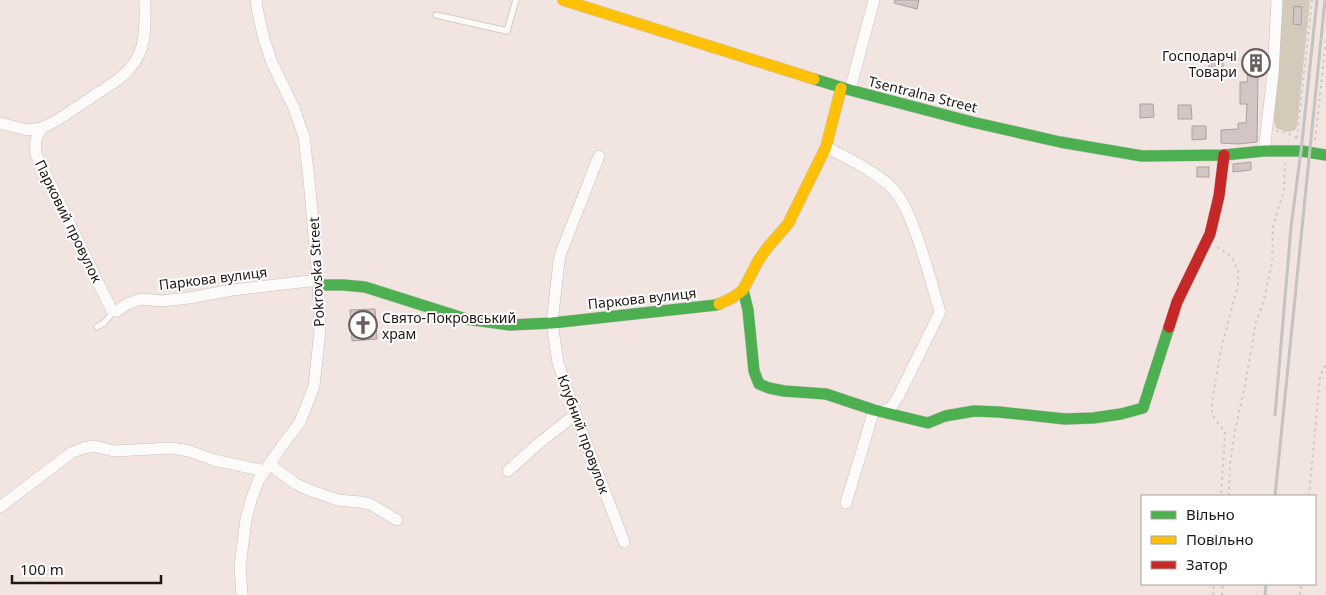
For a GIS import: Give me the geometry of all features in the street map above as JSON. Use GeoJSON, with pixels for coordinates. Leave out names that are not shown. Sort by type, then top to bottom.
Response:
{"type":"FeatureCollection","features":[{"type":"Feature","properties":{"kind":"street"},"geometry":{"type":"LineString","coordinates":[[0,123],[27,130],[42,128],[59,119],[119,79],[134,64],[141,51],[145,36],[145,0]]}},
{"type":"Feature","properties":{"kind":"street","name":"Pokrovska Street"},"geometry":{"type":"LineString","coordinates":[[242,595],[240,566],[246,519],[251,500],[259,479],[300,422],[314,386],[320,330],[318,282],[304,137],[294,108],[272,63],[264,39],[256,0]]}},
{"type":"Feature","properties":{"kind":"street","name":"Tsentralna Street"},"geometry":{"type":"LineString","coordinates":[[563,0],[846,89],[972,122],[1060,142],[1142,156],[1224,155],[1264,151],[1301,151],[1326,155]]}},
{"type":"Feature","properties":{"kind":"street"},"geometry":{"type":"LineString","coordinates":[[874,0],[826,147],[788,224],[758,260],[743,290],[748,310],[754,371],[759,384],[784,391],[826,394],[878,411],[928,422],[945,416],[974,411],[1065,419],[1093,418],[1121,414],[1143,408],[1177,302],[1210,234],[1219,196],[1224,155]]}},
{"type":"Feature","properties":{"kind":"street"},"geometry":{"type":"LineString","coordinates":[[1264,151],[1273,74],[1277,0]]}},
{"type":"Feature","properties":{"kind":"street","name":"Парковий провулок"},"geometry":{"type":"LineString","coordinates":[[42,128],[36,136],[36,154],[111,309],[114,311]]}},
{"type":"Feature","properties":{"kind":"street"},"geometry":{"type":"LineString","coordinates":[[826,147],[878,177],[901,200],[908,211],[923,251],[940,312],[898,397],[892,406],[878,411]]}},
{"type":"Feature","properties":{"kind":"street","name":"Клубний провулок"},"geometry":{"type":"LineString","coordinates":[[599,156],[562,250],[552,323],[558,363],[624,542]]}},
{"type":"Feature","properties":{"kind":"street","name":"Паркова вулиця"},"geometry":{"type":"LineString","coordinates":[[114,311],[141,299],[161,301],[232,290],[318,282],[366,287],[466,320],[510,325],[552,323],[716,306],[743,290]]}},
{"type":"Feature","properties":{"kind":"street"},"geometry":{"type":"LineString","coordinates":[[846,503],[878,411]]}},
{"type":"Feature","properties":{"kind":"street"},"geometry":{"type":"LineString","coordinates":[[508,471],[539,443],[576,414]]}},
{"type":"Feature","properties":{"kind":"street"},"geometry":{"type":"LineString","coordinates":[[0,507],[50,468],[83,448],[94,446],[114,451],[172,448],[189,451],[214,460],[267,467],[309,490],[338,500],[370,504],[397,520]]}},
{"type":"Feature","properties":{"kind":"lane"},"geometry":{"type":"LineString","coordinates":[[436,14],[507,31],[516,0]]}},
{"type":"Feature","properties":{"kind":"lane"},"geometry":{"type":"LineString","coordinates":[[97,327],[104,323],[114,311]]}},
{"type":"Feature","properties":{"kind":"path"},"geometry":{"type":"LineString","coordinates":[[1273,74],[1292,71],[1298,64],[1303,0]]}},
{"type":"Feature","properties":{"kind":"path"},"geometry":{"type":"LineString","coordinates":[[1297,138],[1312,0]]}},
{"type":"Feature","properties":{"kind":"path"},"geometry":{"type":"LineString","coordinates":[[1302,20],[1310,20]]}},
{"type":"Feature","properties":{"kind":"path"},"geometry":{"type":"LineString","coordinates":[[1314,145],[1326,40]]}},
{"type":"Feature","properties":{"kind":"path"},"geometry":{"type":"LineString","coordinates":[[1298,64],[1306,64]]}},
{"type":"Feature","properties":{"kind":"path"},"geometry":{"type":"LineString","coordinates":[[1229,495],[1230,463],[1235,431],[1256,322],[1272,263],[1273,226],[1284,191],[1286,151]]}},
{"type":"Feature","properties":{"kind":"path"},"geometry":{"type":"LineString","coordinates":[[1210,234],[1216,246],[1232,257],[1238,272],[1238,286],[1220,354],[1212,402],[1212,415],[1225,432],[1221,495]]}},
{"type":"Feature","properties":{"kind":"path"},"geometry":{"type":"LineString","coordinates":[[1309,495],[1320,377],[1326,365]]}},
{"type":"Feature","properties":{"kind":"shaded area"},"geometry":{"type":"Polygon","coordinates":[[[1280,0],[1310,0],[1297,127],[1295,130],[1288,132],[1276,128],[1274,120],[1280,0]]]}},
{"type":"Feature","properties":{"kind":"building"},"geometry":{"type":"Polygon","coordinates":[[[895,0],[919,0],[917,9],[894,3],[895,0]]]}},
{"type":"Feature","properties":{"kind":"building"},"geometry":{"type":"Polygon","coordinates":[[[1294,6],[1302,7],[1301,25],[1293,24],[1294,6]]]}},
{"type":"Feature","properties":{"kind":"building"},"geometry":{"type":"Polygon","coordinates":[[[1250,51],[1265,52],[1262,75],[1258,74],[1257,142],[1221,143],[1221,130],[1238,129],[1238,123],[1246,123],[1247,104],[1240,104],[1240,82],[1247,82],[1250,51]]]}},
{"type":"Feature","properties":{"kind":"building"},"geometry":{"type":"Polygon","coordinates":[[[1209,62],[1223,62],[1223,76],[1209,76],[1209,62]]]}},
{"type":"Feature","properties":{"kind":"building"},"geometry":{"type":"Polygon","coordinates":[[[1140,104],[1153,104],[1154,117],[1140,118],[1140,104]]]}},
{"type":"Feature","properties":{"kind":"building"},"geometry":{"type":"Polygon","coordinates":[[[1178,105],[1191,105],[1192,119],[1178,119],[1178,105]]]}},
{"type":"Feature","properties":{"kind":"building"},"geometry":{"type":"Polygon","coordinates":[[[1192,126],[1206,126],[1206,139],[1192,140],[1192,126]]]}},
{"type":"Feature","properties":{"kind":"building"},"geometry":{"type":"Polygon","coordinates":[[[1251,162],[1251,170],[1233,172],[1233,164],[1251,162]]]}},
{"type":"Feature","properties":{"kind":"building"},"geometry":{"type":"Polygon","coordinates":[[[1197,167],[1209,167],[1209,177],[1197,177],[1197,167]]]}},
{"type":"Feature","properties":{"kind":"building","name":"Свято-Покровський храм"},"geometry":{"type":"Polygon","coordinates":[[[375,309],[377,339],[352,341],[350,310],[375,309]]]}},
{"type":"Feature","properties":{"kind":"railway"},"geometry":{"type":"LineString","coordinates":[[1275,415],[1291,227],[1317,0]]}},
{"type":"Feature","properties":{"kind":"railway"},"geometry":{"type":"LineString","coordinates":[[1275,495],[1325,0]]}},
{"type":"Feature","properties":{"kind":"railway"},"geometry":{"type":"LineString","coordinates":[[1265,595],[1266,585]]}},
{"type":"Feature","properties":{"kind":"traffic: fast"},"geometry":{"type":"LineString","coordinates":[[814,79],[972,122],[1060,142],[1142,156],[1224,155],[1264,151],[1301,151],[1326,155]]}},
{"type":"Feature","properties":{"kind":"traffic: fast"},"geometry":{"type":"LineString","coordinates":[[319,285],[365,287],[466,319],[510,325],[552,323],[719,304]]}},
{"type":"Feature","properties":{"kind":"traffic: fast"},"geometry":{"type":"LineString","coordinates":[[743,290],[748,310],[754,371],[759,384],[784,391],[826,394],[874,410],[928,423],[945,416],[974,411],[1065,419],[1093,418],[1121,414],[1143,408],[1169,327]]}},
{"type":"Feature","properties":{"kind":"traffic: slow"},"geometry":{"type":"LineString","coordinates":[[563,0],[814,79]]}},
{"type":"Feature","properties":{"kind":"traffic: slow"},"geometry":{"type":"LineString","coordinates":[[719,304],[743,290],[758,261],[788,224],[826,147],[841,88]]}},
{"type":"Feature","properties":{"kind":"traffic: jam"},"geometry":{"type":"LineString","coordinates":[[1169,327],[1177,302],[1210,234],[1219,196],[1224,155]]}},
{"type":"Feature","properties":{"kind":"place","name":"Господарчі Товари"},"geometry":{"type":"Point","coordinates":[1256,63]}},
{"type":"Feature","properties":{"kind":"place","name":"Свято-Покровський храм"},"geometry":{"type":"Point","coordinates":[363,325]}}]}
